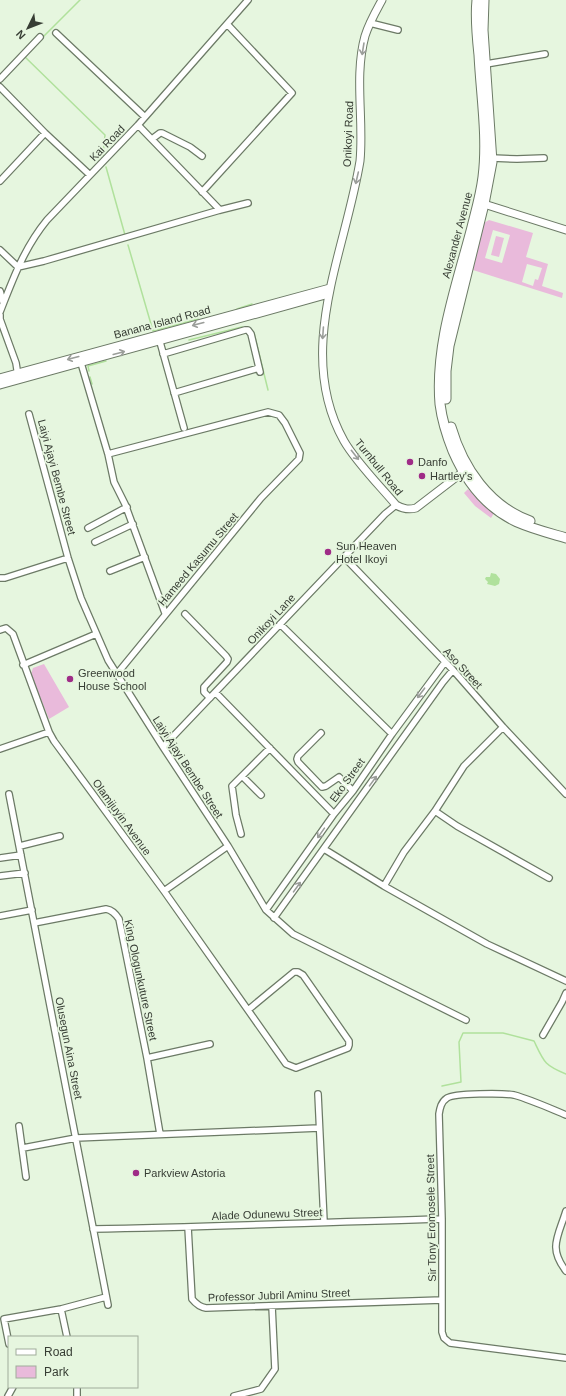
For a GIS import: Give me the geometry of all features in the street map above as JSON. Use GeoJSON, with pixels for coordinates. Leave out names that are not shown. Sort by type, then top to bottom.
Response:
{"type":"FeatureCollection","features":[{"type":"Feature","properties":{"kind":"main road","name":"Alexander Avenue"},"geometry":{"type":"LineString","coordinates":[[466,471],[449,441],[443,418],[440,405],[440,370],[444,338],[450,309],[480,195],[484,167],[484,131],[476,20],[477,0]]}},
{"type":"Feature","properties":{"kind":"main road","name":"Alexander Avenue"},"geometry":{"type":"LineString","coordinates":[[466,471],[449,419],[446,396],[446,371],[453,327],[488,187],[492,158],[483,30],[484,0]]}},
{"type":"Feature","properties":{"kind":"main road"},"geometry":{"type":"LineString","coordinates":[[466,471],[499,503],[512,512],[524,519],[566,532]]}},
{"type":"Feature","properties":{"kind":"main road"},"geometry":{"type":"LineString","coordinates":[[466,471],[474,488],[486,501],[506,516],[537,530],[566,538]]}},
{"type":"Feature","properties":{"kind":"street","name":"Kai Road"},"geometry":{"type":"LineString","coordinates":[[0,312],[18,267],[30,242],[38,230],[138,125],[248,0]]}},
{"type":"Feature","properties":{"kind":"street","name":"Onikoyi Road"},"geometry":{"type":"LineString","coordinates":[[330,291],[360,161],[361,63],[364,42],[370,23],[382,0]]}},
{"type":"Feature","properties":{"kind":"street"},"geometry":{"type":"LineString","coordinates":[[370,23],[398,30]]}},
{"type":"Feature","properties":{"kind":"street"},"geometry":{"type":"LineString","coordinates":[[202,192],[292,93],[227,24]]}},
{"type":"Feature","properties":{"kind":"street"},"geometry":{"type":"LineString","coordinates":[[56,33],[145,117]]}},
{"type":"Feature","properties":{"kind":"street"},"geometry":{"type":"LineString","coordinates":[[0,79],[40,37]]}},
{"type":"Feature","properties":{"kind":"street"},"geometry":{"type":"LineString","coordinates":[[486,64],[545,54]]}},
{"type":"Feature","properties":{"kind":"street"},"geometry":{"type":"LineString","coordinates":[[0,87],[45,133],[90,175]]}},
{"type":"Feature","properties":{"kind":"street"},"geometry":{"type":"LineString","coordinates":[[138,125],[220,210]]}},
{"type":"Feature","properties":{"kind":"street"},"geometry":{"type":"LineString","coordinates":[[0,180],[45,133]]}},
{"type":"Feature","properties":{"kind":"street"},"geometry":{"type":"LineString","coordinates":[[152,139],[162,133],[190,147],[202,156]]}},
{"type":"Feature","properties":{"kind":"street"},"geometry":{"type":"LineString","coordinates":[[492,158],[544,158]]}},
{"type":"Feature","properties":{"kind":"street"},"geometry":{"type":"LineString","coordinates":[[0,250],[18,267],[248,203]]}},
{"type":"Feature","properties":{"kind":"street"},"geometry":{"type":"LineString","coordinates":[[484,204],[566,230]]}},
{"type":"Feature","properties":{"kind":"street","name":"Turnbull Road"},"geometry":{"type":"LineString","coordinates":[[330,291],[324,324],[322,359],[324,386],[330,407],[345,442],[353,454],[396,505],[403,509],[410,510],[416,508],[466,471]]}},
{"type":"Feature","properties":{"kind":"street","name":"Banana Island Road"},"geometry":{"type":"LineString","coordinates":[[0,378],[18,377],[81,363],[160,342],[330,291]]}},
{"type":"Feature","properties":{"kind":"street","name":"Banana Island Road"},"geometry":{"type":"LineString","coordinates":[[0,385],[18,377],[330,291]]}},
{"type":"Feature","properties":{"kind":"street"},"geometry":{"type":"LineString","coordinates":[[0,292],[3,303]]}},
{"type":"Feature","properties":{"kind":"street"},"geometry":{"type":"LineString","coordinates":[[0,315],[2,326],[16,363],[18,377]]}},
{"type":"Feature","properties":{"kind":"street"},"geometry":{"type":"LineString","coordinates":[[162,354],[245,330],[248,330],[251,334],[260,370],[174,393]]}},
{"type":"Feature","properties":{"kind":"street"},"geometry":{"type":"LineString","coordinates":[[160,342],[162,354],[184,428]]}},
{"type":"Feature","properties":{"kind":"street"},"geometry":{"type":"LineString","coordinates":[[81,363],[108,454],[114,482],[127,507],[165,613]]}},
{"type":"Feature","properties":{"kind":"street","name":"Hameed Kasumu Street"},"geometry":{"type":"LineString","coordinates":[[108,454],[268,412],[279,415],[286,423],[300,453],[299,459],[261,498],[165,613],[116,675]]}},
{"type":"Feature","properties":{"kind":"street","name":"Laiyi Ajayi Bembe Street"},"geometry":{"type":"LineString","coordinates":[[29,414],[68,558],[81,598],[96,634],[116,675],[228,846],[266,910],[293,934],[466,1020]]}},
{"type":"Feature","properties":{"kind":"street","name":"Onikoyi Lane"},"geometry":{"type":"LineString","coordinates":[[163,748],[385,514],[396,505]]}},
{"type":"Feature","properties":{"kind":"street"},"geometry":{"type":"LineString","coordinates":[[88,528],[127,507]]}},
{"type":"Feature","properties":{"kind":"street"},"geometry":{"type":"LineString","coordinates":[[95,542],[132,524]]}},
{"type":"Feature","properties":{"kind":"street"},"geometry":{"type":"LineString","coordinates":[[110,571],[145,557]]}},
{"type":"Feature","properties":{"kind":"street","name":"Aso Street"},"geometry":{"type":"LineString","coordinates":[[344,557],[453,670],[503,727],[566,794]]}},
{"type":"Feature","properties":{"kind":"street"},"geometry":{"type":"LineString","coordinates":[[0,578],[6,578],[68,558]]}},
{"type":"Feature","properties":{"kind":"street"},"geometry":{"type":"LineString","coordinates":[[185,614],[228,659],[204,687],[204,692],[210,698]]}},
{"type":"Feature","properties":{"kind":"street"},"geometry":{"type":"LineString","coordinates":[[280,624],[392,734]]}},
{"type":"Feature","properties":{"kind":"street","name":"Olamijuyin Avenue"},"geometry":{"type":"LineString","coordinates":[[0,630],[6,628],[13,634],[23,665],[49,732],[164,891],[286,1064],[290,1067],[296,1068],[348,1048],[349,1041],[304,975],[298,972],[294,972],[248,1010]]}},
{"type":"Feature","properties":{"kind":"street"},"geometry":{"type":"LineString","coordinates":[[23,665],[96,634]]}},
{"type":"Feature","properties":{"kind":"street","name":"Eko Street"},"geometry":{"type":"LineString","coordinates":[[266,910],[445,662]]}},
{"type":"Feature","properties":{"kind":"street","name":"Eko Street"},"geometry":{"type":"LineString","coordinates":[[274,918],[453,670]]}},
{"type":"Feature","properties":{"kind":"street"},"geometry":{"type":"LineString","coordinates":[[216,693],[334,814]]}},
{"type":"Feature","properties":{"kind":"street"},"geometry":{"type":"LineString","coordinates":[[384,886],[404,852],[435,811],[464,766],[503,727]]}},
{"type":"Feature","properties":{"kind":"street"},"geometry":{"type":"LineString","coordinates":[[0,749],[49,732]]}},
{"type":"Feature","properties":{"kind":"street"},"geometry":{"type":"LineString","coordinates":[[322,733],[298,756],[298,762],[322,786],[326,786],[339,777],[353,791]]}},
{"type":"Feature","properties":{"kind":"street"},"geometry":{"type":"LineString","coordinates":[[241,834],[232,788],[270,748]]}},
{"type":"Feature","properties":{"kind":"street"},"geometry":{"type":"LineString","coordinates":[[242,776],[261,795]]}},
{"type":"Feature","properties":{"kind":"street","name":"Olusegun Aina Street"},"geometry":{"type":"LineString","coordinates":[[10,794],[108,1305]]}},
{"type":"Feature","properties":{"kind":"street"},"geometry":{"type":"LineString","coordinates":[[435,811],[457,826],[549,878]]}},
{"type":"Feature","properties":{"kind":"street"},"geometry":{"type":"LineString","coordinates":[[20,846],[60,836]]}},
{"type":"Feature","properties":{"kind":"street"},"geometry":{"type":"LineString","coordinates":[[164,891],[228,846]]}},
{"type":"Feature","properties":{"kind":"street"},"geometry":{"type":"LineString","coordinates":[[324,849],[384,886],[487,944],[566,981]]}},
{"type":"Feature","properties":{"kind":"street"},"geometry":{"type":"LineString","coordinates":[[0,858],[21,855]]}},
{"type":"Feature","properties":{"kind":"street"},"geometry":{"type":"LineString","coordinates":[[0,876],[25,873]]}},
{"type":"Feature","properties":{"kind":"street","name":"King Ologunkuture Street"},"geometry":{"type":"LineString","coordinates":[[34,922],[106,909],[111,910],[119,919],[147,1058],[160,1134]]}},
{"type":"Feature","properties":{"kind":"street"},"geometry":{"type":"LineString","coordinates":[[0,916],[32,910]]}},
{"type":"Feature","properties":{"kind":"street"},"geometry":{"type":"LineString","coordinates":[[543,1036],[564,1003],[566,993]]}},
{"type":"Feature","properties":{"kind":"street"},"geometry":{"type":"LineString","coordinates":[[147,1058],[210,1044]]}},
{"type":"Feature","properties":{"kind":"street"},"geometry":{"type":"LineString","coordinates":[[318,1094],[324,1222]]}},
{"type":"Feature","properties":{"kind":"street","name":"Sir Tony Eromosele Street"},"geometry":{"type":"LineString","coordinates":[[566,1115],[522,1098],[502,1094],[452,1096],[443,1102],[439,1114],[442,1219],[442,1332],[444,1338],[450,1343],[566,1358]]}},
{"type":"Feature","properties":{"kind":"street"},"geometry":{"type":"LineString","coordinates":[[19,1126],[26,1177]]}},
{"type":"Feature","properties":{"kind":"street"},"geometry":{"type":"LineString","coordinates":[[22,1148],[76,1138],[319,1128]]}},
{"type":"Feature","properties":{"kind":"street"},"geometry":{"type":"LineString","coordinates":[[566,1211],[555,1249],[556,1256],[566,1271]]}},
{"type":"Feature","properties":{"kind":"street","name":"Alade Odunewu Street"},"geometry":{"type":"LineString","coordinates":[[94,1229],[188,1228],[442,1219]]}},
{"type":"Feature","properties":{"kind":"street","name":"Professor Jubril Aminu Street"},"geometry":{"type":"LineString","coordinates":[[188,1228],[192,1299],[196,1304],[206,1308],[442,1300]]}},
{"type":"Feature","properties":{"kind":"street"},"geometry":{"type":"LineString","coordinates":[[8,1339],[4,1319],[61,1309],[106,1297]]}},
{"type":"Feature","properties":{"kind":"street"},"geometry":{"type":"LineString","coordinates":[[234,1396],[261,1389],[275,1369],[272,1306]]}},
{"type":"Feature","properties":{"kind":"street"},"geometry":{"type":"LineString","coordinates":[[61,1309],[67,1336]]}},
{"type":"Feature","properties":{"kind":"green space"},"geometry":{"type":"Polygon","coordinates":[[[489,220],[533,233],[526,257],[548,264],[542,286],[563,293],[562,298],[473,270],[484,223],[489,220]],[[493,230],[485,258],[502,263],[510,235],[493,230]],[[527,264],[522,282],[533,286],[535,279],[538,280],[542,268],[527,264]]]}},
{"type":"Feature","properties":{"kind":"green space"},"geometry":{"type":"Polygon","coordinates":[[[496,236],[504,238],[499,257],[491,255],[496,236]]]}},
{"type":"Feature","properties":{"kind":"green space"},"geometry":{"type":"Polygon","coordinates":[[[468,489],[482,504],[494,513],[491,518],[475,506],[464,493],[468,489]]]}},
{"type":"Feature","properties":{"kind":"green space"},"geometry":{"type":"Polygon","coordinates":[[[44,664],[69,707],[49,719],[31,674],[33,668],[44,664]]]}},
{"type":"Feature","properties":{"kind":"shaded area"},"geometry":{"type":"Polygon","coordinates":[[[491,573],[496,574],[500,579],[499,584],[495,586],[487,584],[488,582],[485,579],[486,577],[490,577],[491,573]]]}},
{"type":"Feature","properties":{"kind":"waterway"},"geometry":{"type":"LineString","coordinates":[[42,38],[80,0]]}},
{"type":"Feature","properties":{"kind":"waterway"},"geometry":{"type":"LineString","coordinates":[[25,55],[24,56],[105,135],[103,155]]}},
{"type":"Feature","properties":{"kind":"waterway"},"geometry":{"type":"LineString","coordinates":[[106,167],[125,235]]}},
{"type":"Feature","properties":{"kind":"waterway"},"geometry":{"type":"LineString","coordinates":[[128,245],[153,331],[198,319]]}},
{"type":"Feature","properties":{"kind":"waterway"},"geometry":{"type":"LineString","coordinates":[[237,309],[252,304]]}},
{"type":"Feature","properties":{"kind":"waterway"},"geometry":{"type":"LineString","coordinates":[[189,340],[242,327],[244,328]]}},
{"type":"Feature","properties":{"kind":"waterway"},"geometry":{"type":"LineString","coordinates":[[252,333],[254,333],[268,390]]}},
{"type":"Feature","properties":{"kind":"waterway"},"geometry":{"type":"LineString","coordinates":[[89,371],[88,366],[106,361]]}},
{"type":"Feature","properties":{"kind":"waterway"},"geometry":{"type":"LineString","coordinates":[[90,377],[92,384]]}},
{"type":"Feature","properties":{"kind":"waterway"},"geometry":{"type":"LineString","coordinates":[[442,1086],[461,1082],[459,1042],[463,1033],[503,1033],[534,1041],[540,1054],[546,1062],[553,1068],[566,1074]]}},
{"type":"Feature","properties":{"kind":"place","name":"Danfo"},"geometry":{"type":"Point","coordinates":[410,462]}},
{"type":"Feature","properties":{"kind":"place","name":"Hartley's"},"geometry":{"type":"Point","coordinates":[422,476]}},
{"type":"Feature","properties":{"kind":"place","name":"Sun Heaven Hotel Ikoyi"},"geometry":{"type":"Point","coordinates":[328,552]}},
{"type":"Feature","properties":{"kind":"place","name":"Greenwood House School"},"geometry":{"type":"Point","coordinates":[70,679]}},
{"type":"Feature","properties":{"kind":"place","name":"Parkview Astoria"},"geometry":{"type":"Point","coordinates":[136,1173]}}]}
